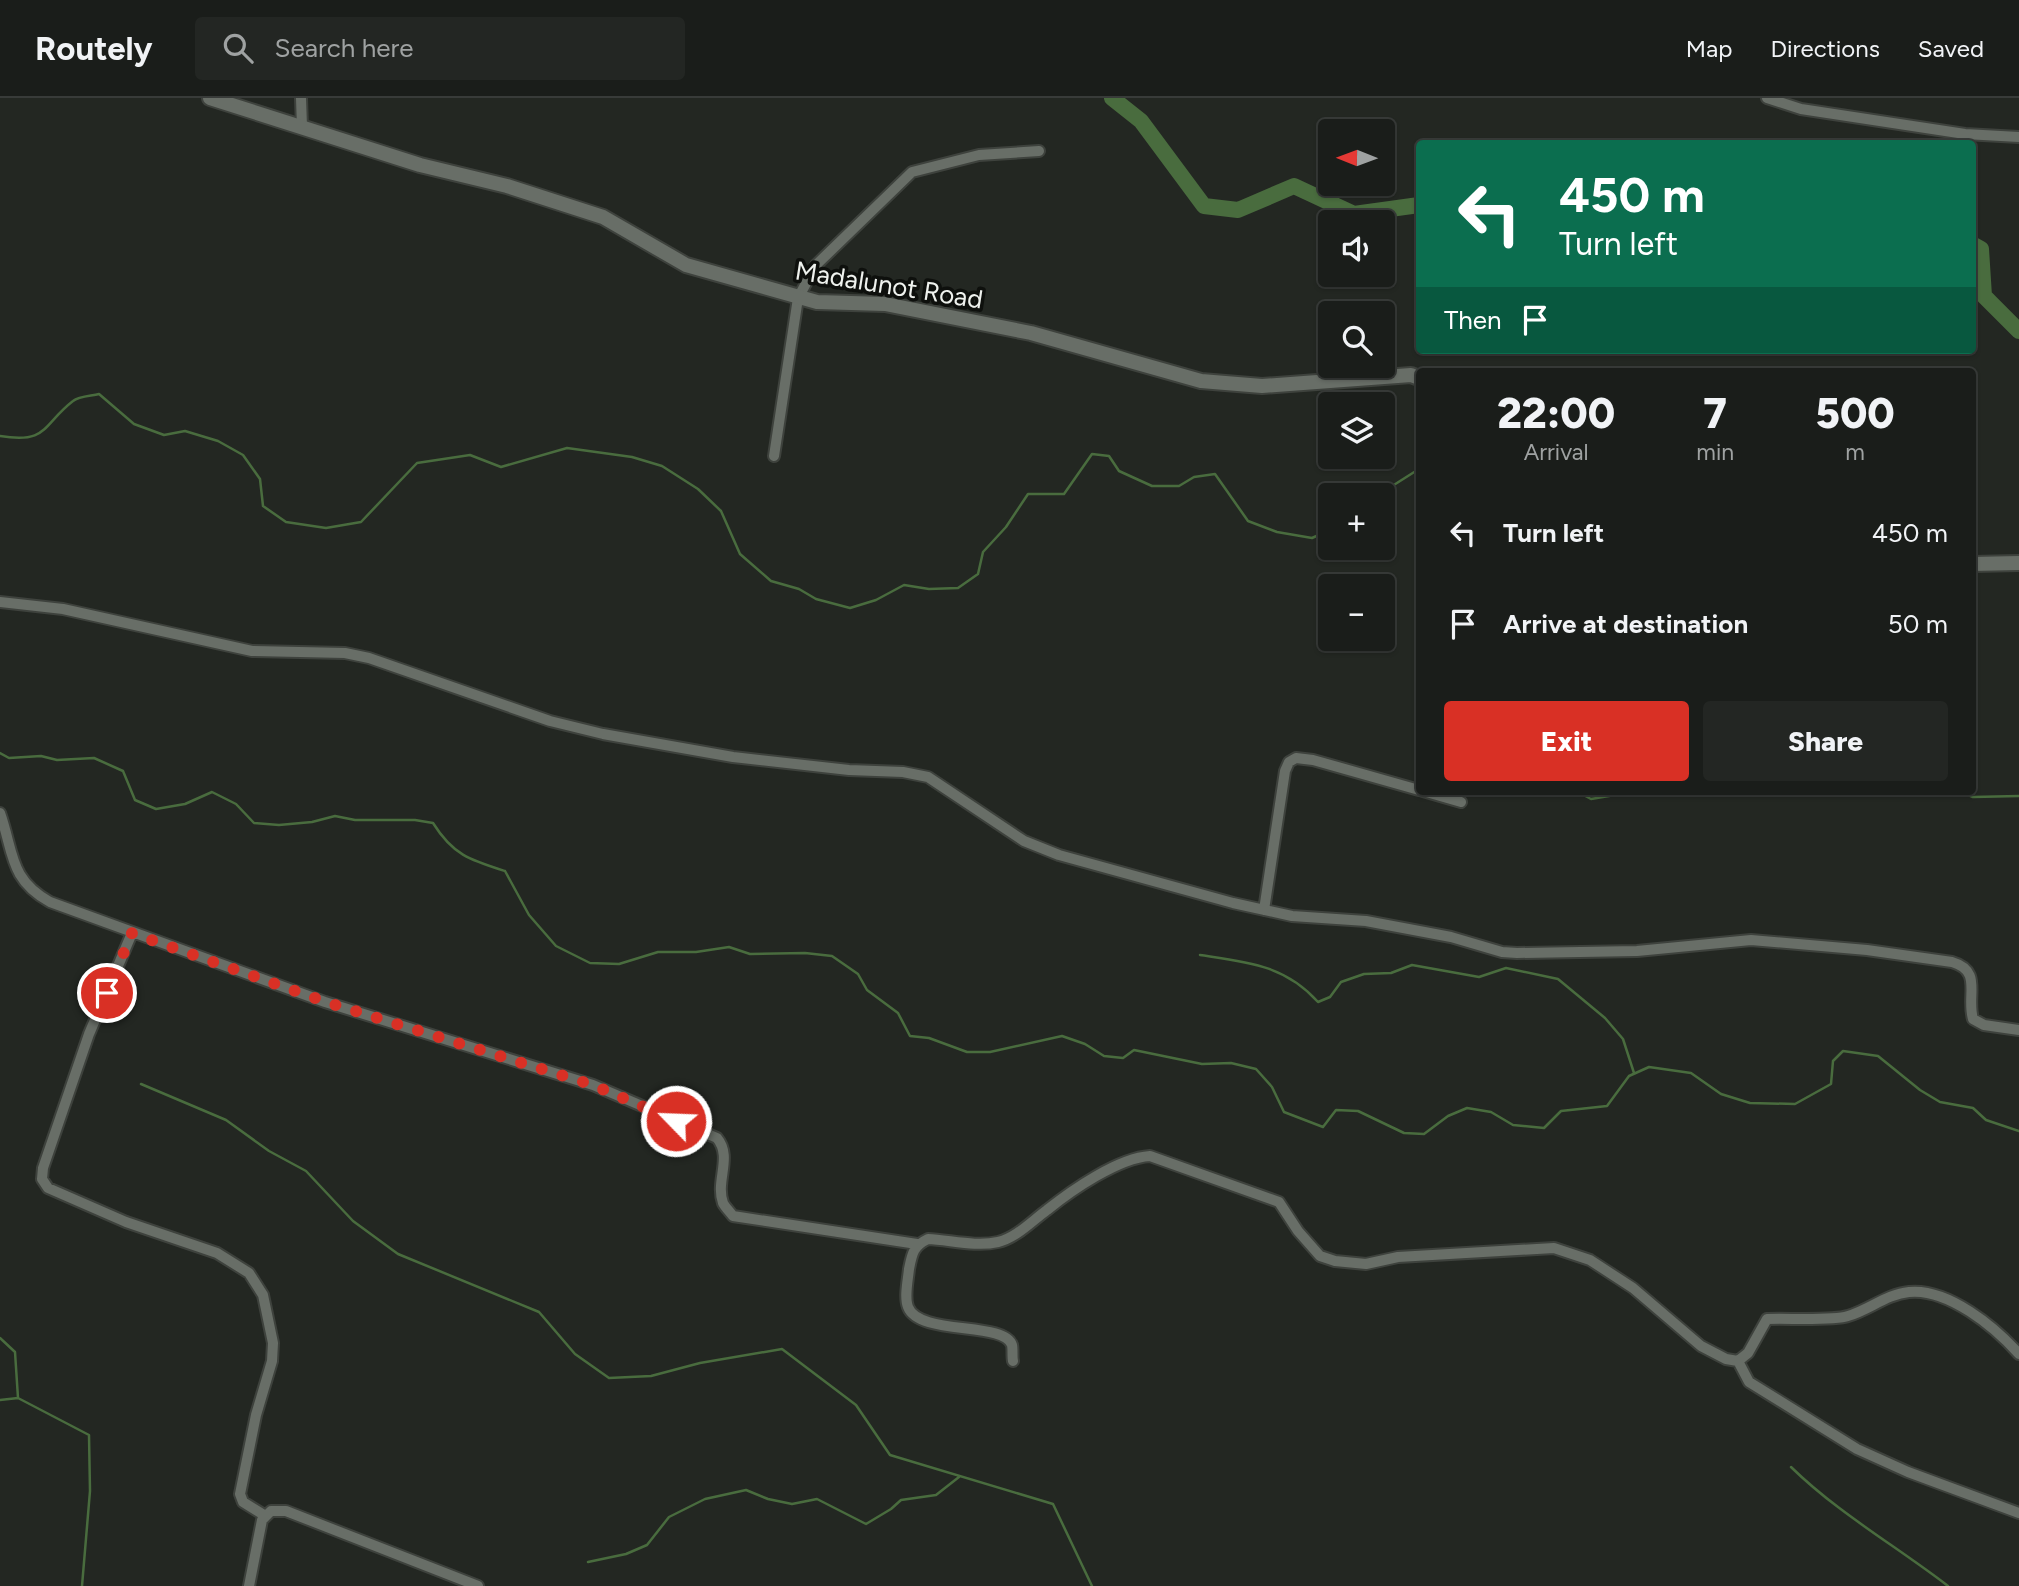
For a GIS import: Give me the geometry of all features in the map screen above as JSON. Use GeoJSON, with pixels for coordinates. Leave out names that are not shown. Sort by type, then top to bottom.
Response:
{"type":"FeatureCollection","features":[{"type":"Feature","properties":{"kind":"main road","name":"Madalunot Road"},"geometry":{"type":"LineString","coordinates":[[210,98],[420,165],[508,186],[603,217],[686,265],[798,298],[817,302],[885,304],[1031,333],[1200,381],[1262,386],[1384,377],[1416,378]]}},
{"type":"Feature","properties":{"kind":"main road"},"geometry":{"type":"LineString","coordinates":[[1976,564],[2019,564]]}},
{"type":"Feature","properties":{"kind":"street"},"geometry":{"type":"LineString","coordinates":[[301,98],[302,127]]}},
{"type":"Feature","properties":{"kind":"street"},"geometry":{"type":"LineString","coordinates":[[1767,98],[1801,109],[1965,134],[2019,137]]}},
{"type":"Feature","properties":{"kind":"street"},"geometry":{"type":"LineString","coordinates":[[774,456],[798,298],[816,265],[912,172],[979,155],[1039,151]]}},
{"type":"Feature","properties":{"kind":"street"},"geometry":{"type":"LineString","coordinates":[[0,602],[63,610],[252,651],[345,653],[369,658],[550,721],[603,734],[733,757],[849,770],[903,772],[928,777],[1024,841],[1059,855],[1293,916],[1383,924],[1451,937],[1502,952],[1616,952],[1751,940],[1910,955],[1964,966],[1970,972],[1970,1009],[1973,1019],[1984,1025],[2019,1030]]}},
{"type":"Feature","properties":{"kind":"street"},"geometry":{"type":"LineString","coordinates":[[1264,910],[1285,771],[1289,762],[1296,758],[1313,760],[1416,789]]}},
{"type":"Feature","properties":{"kind":"street"},"geometry":{"type":"LineString","coordinates":[[1438,795],[1461,802]]}},
{"type":"Feature","properties":{"kind":"street"},"geometry":{"type":"LineString","coordinates":[[0,813],[21,880],[31,892],[50,902],[326,1002],[593,1085],[717,1138],[723,1146],[724,1154],[721,1189],[723,1203],[733,1216],[917,1244],[928,1239],[998,1242],[1018,1232],[1092,1180],[1138,1157],[1150,1156],[1279,1202],[1320,1256],[1335,1261],[1366,1264],[1398,1257],[1554,1248],[1590,1260],[1633,1288],[1701,1346],[1726,1359],[1738,1361],[1748,1353],[1767,1319],[1847,1317],[1884,1299],[1909,1292],[1940,1296],[1971,1313],[1998,1331],[2019,1354]]}},
{"type":"Feature","properties":{"kind":"street"},"geometry":{"type":"LineString","coordinates":[[132,933],[83,1051],[43,1168],[42,1179],[48,1188],[126,1222],[217,1253],[249,1273],[262,1295],[273,1343],[272,1361],[256,1415],[240,1494],[243,1502],[264,1516]]}},
{"type":"Feature","properties":{"kind":"street"},"geometry":{"type":"LineString","coordinates":[[917,1244],[912,1252],[907,1287],[906,1305],[912,1315],[924,1321],[995,1334],[1007,1339],[1012,1345],[1013,1362]]}},
{"type":"Feature","properties":{"kind":"street"},"geometry":{"type":"LineString","coordinates":[[1738,1361],[1749,1382],[1857,1449],[1908,1472],[2019,1513]]}},
{"type":"Feature","properties":{"kind":"street"},"geometry":{"type":"LineString","coordinates":[[249,1586],[264,1516],[271,1511],[286,1511],[478,1586]]}},
{"type":"Feature","properties":{"kind":"waterway"},"geometry":{"type":"LineString","coordinates":[[1112,98],[1141,121],[1204,206],[1238,210],[1294,186],[1354,214],[1416,205]]}},
{"type":"Feature","properties":{"kind":"waterway"},"geometry":{"type":"LineString","coordinates":[[1976,246],[1981,249],[1984,296],[2019,331]]}},
{"type":"Feature","properties":{"kind":"waterway"},"geometry":{"type":"LineString","coordinates":[[0,436],[16,438],[36,435],[76,399],[99,394],[134,424],[164,435],[185,431],[218,441],[243,455],[260,479],[263,506],[286,522],[326,528],[361,522],[417,463],[470,455],[501,467],[567,448],[632,457],[662,466],[698,489],[721,511],[740,554],[771,581],[799,589],[816,599],[850,608],[876,600],[904,585],[929,589],[958,588],[978,574],[983,552],[1006,527],[1028,494],[1064,494],[1092,454],[1109,456],[1119,471],[1152,486],[1179,486],[1194,477],[1215,474],[1248,521],[1277,532],[1312,538],[1318,535]]}},
{"type":"Feature","properties":{"kind":"waterway"},"geometry":{"type":"LineString","coordinates":[[1395,484],[1416,471]]}},
{"type":"Feature","properties":{"kind":"waterway"},"geometry":{"type":"LineString","coordinates":[[0,753],[9,758],[94,758],[123,771],[135,800],[156,809],[185,804],[212,792],[236,804],[254,823],[279,825],[312,822],[335,816],[355,820],[415,820],[433,823],[440,834],[463,855],[505,871],[529,915],[556,946],[590,963],[619,964],[658,952],[696,952],[729,947],[750,954],[805,953],[832,956],[858,974],[867,990],[898,1013],[910,1036],[929,1038],[967,1052],[990,1052],[1062,1036],[1085,1044],[1104,1056],[1123,1058],[1134,1050],[1202,1064],[1231,1063],[1256,1069],[1272,1087],[1284,1112],[1323,1127],[1336,1110],[1358,1111],[1404,1133],[1424,1134],[1448,1116],[1467,1108],[1491,1112],[1513,1125],[1544,1128],[1561,1111],[1607,1106],[1629,1076],[1649,1067],[1691,1073],[1721,1094],[1750,1103],[1795,1104],[1831,1084],[1833,1061],[1843,1051],[1878,1056],[1920,1090],[1940,1102],[1973,1108],[1986,1120],[2019,1131]]}},
{"type":"Feature","properties":{"kind":"waterway"},"geometry":{"type":"LineString","coordinates":[[1584,795],[1591,799],[1615,795]]}},
{"type":"Feature","properties":{"kind":"waterway"},"geometry":{"type":"LineString","coordinates":[[1968,795],[2019,796]]}},
{"type":"Feature","properties":{"kind":"waterway"},"geometry":{"type":"LineString","coordinates":[[1200,955],[1264,967],[1292,980],[1318,1002],[1330,997],[1341,982],[1364,974],[1391,973],[1412,965],[1479,977],[1506,968],[1558,979],[1605,1018],[1623,1039],[1634,1073]]}},
{"type":"Feature","properties":{"kind":"waterway"},"geometry":{"type":"LineString","coordinates":[[141,1084],[226,1120],[269,1151],[306,1171],[353,1221],[398,1254],[539,1312],[575,1354],[609,1378],[651,1376],[700,1363],[782,1349],[856,1405],[890,1455],[1053,1504],[1092,1586]]}},
{"type":"Feature","properties":{"kind":"waterway"},"geometry":{"type":"LineString","coordinates":[[0,1338],[15,1352],[18,1398]]}},
{"type":"Feature","properties":{"kind":"waterway"},"geometry":{"type":"LineString","coordinates":[[0,1400],[18,1398],[89,1435],[90,1491],[82,1586]]}},
{"type":"Feature","properties":{"kind":"waterway"},"geometry":{"type":"LineString","coordinates":[[1791,1467],[1848,1514],[1948,1586]]}},
{"type":"Feature","properties":{"kind":"waterway"},"geometry":{"type":"LineString","coordinates":[[588,1562],[626,1554],[647,1545],[669,1517],[705,1499],[746,1490],[768,1499],[792,1504],[817,1499],[866,1524],[901,1500],[936,1495],[959,1477]]}},
{"type":"Feature","properties":{"kind":"route"},"geometry":{"type":"LineString","coordinates":[[107,993],[132,933],[255,974],[326,1002],[593,1085],[676,1121]]}}]}
